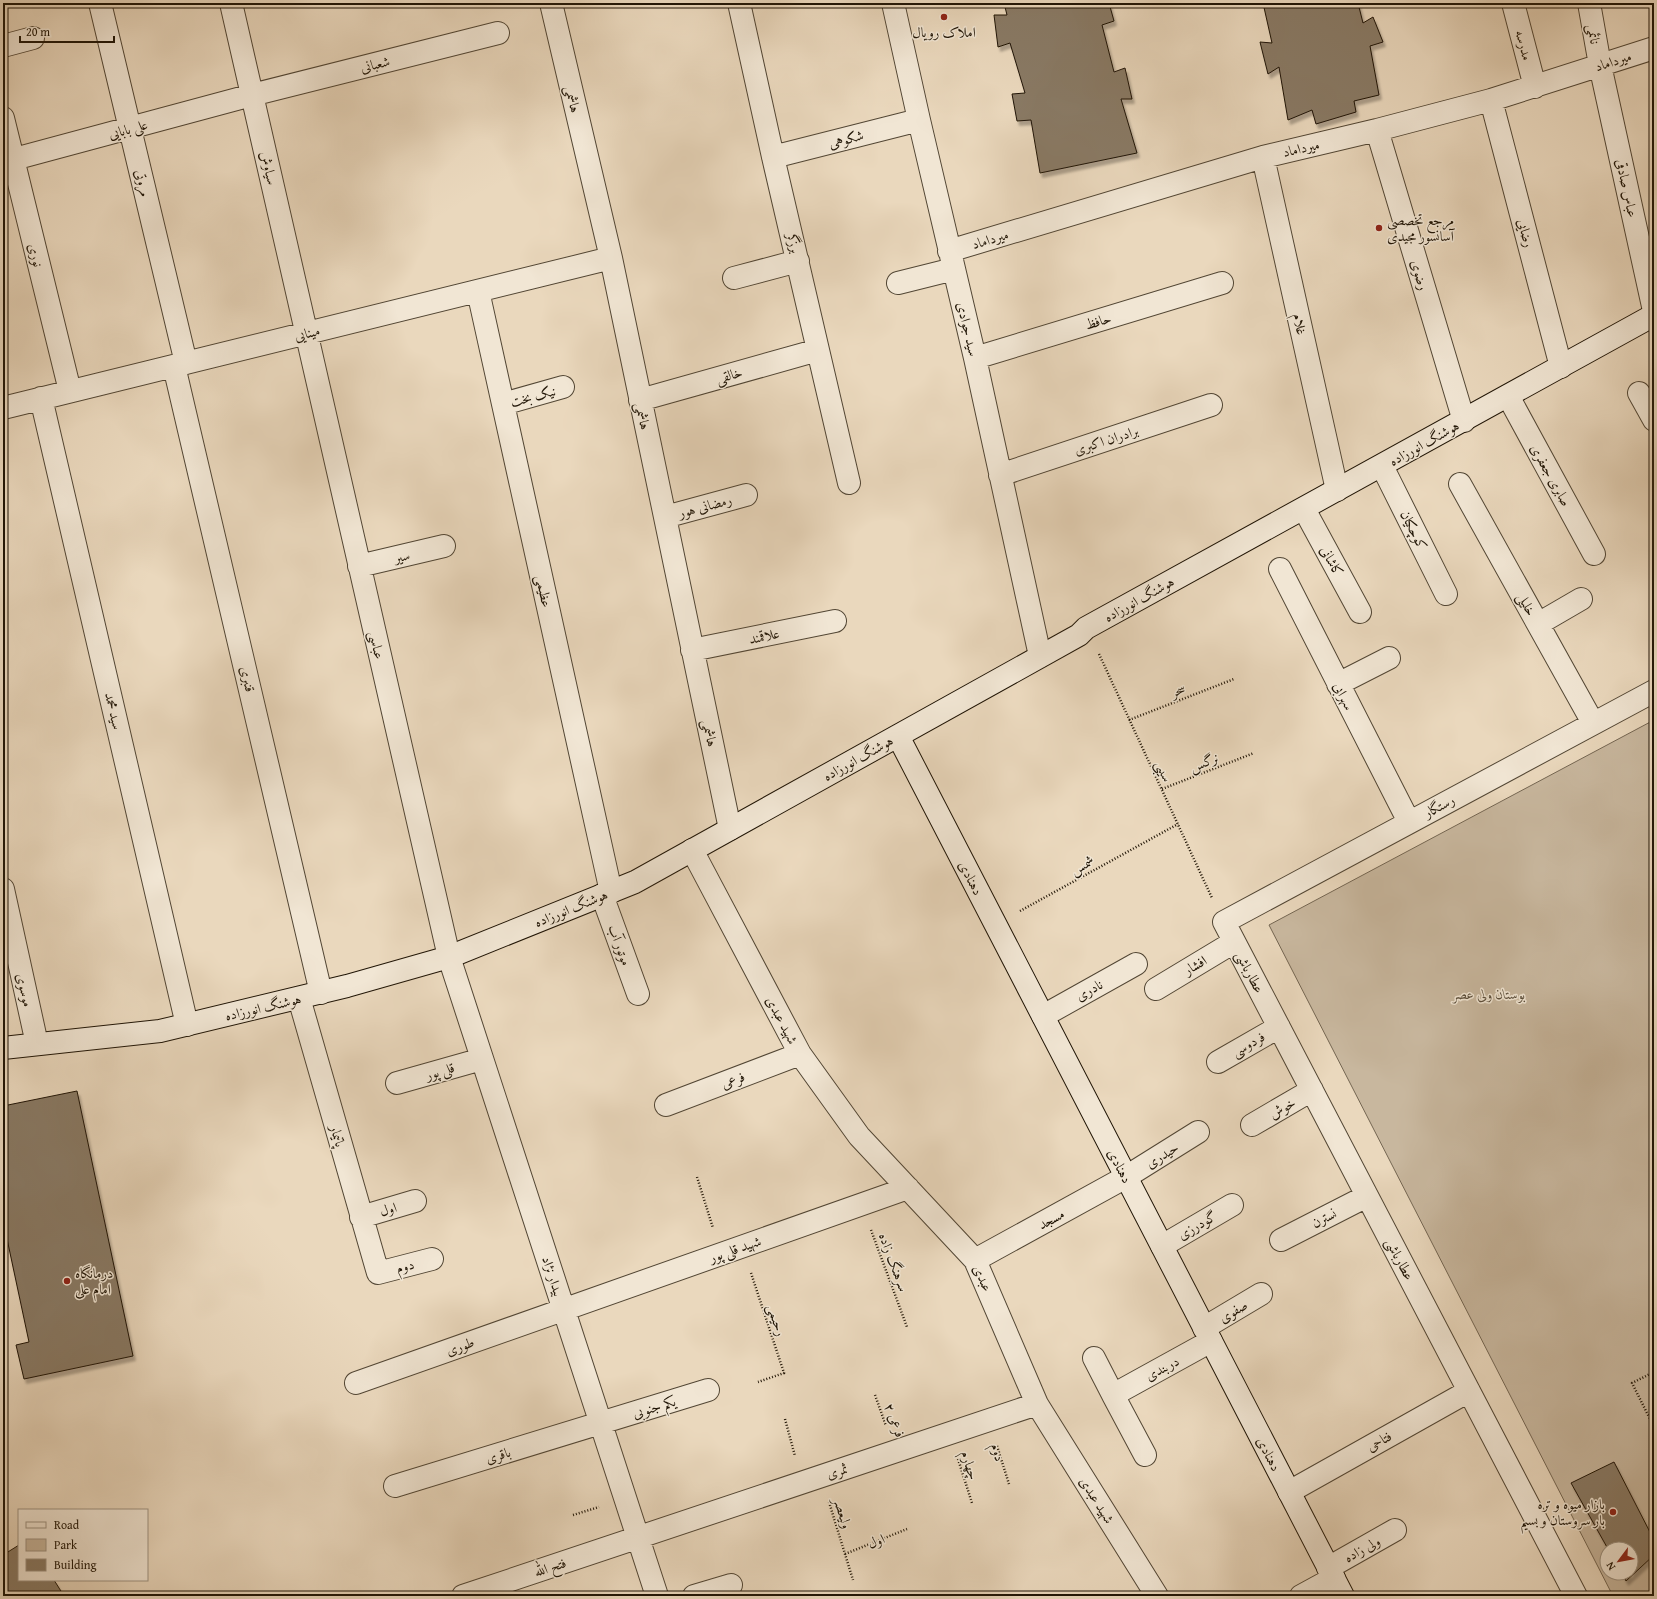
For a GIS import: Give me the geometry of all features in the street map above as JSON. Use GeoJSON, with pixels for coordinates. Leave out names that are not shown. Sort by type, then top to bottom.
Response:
{"type":"FeatureCollection","features":[{"type":"Feature","properties":{"kind":"street","name":"مروتی"},"geometry":{"type":"LineString","coordinates":[[100,3],[130,128],[180,364]]}},
{"type":"Feature","properties":{"kind":"street","name":"سیاوش"},"geometry":{"type":"LineString","coordinates":[[231,3],[307,333]]}},
{"type":"Feature","properties":{"kind":"street","name":"هاشمی"},"geometry":{"type":"LineString","coordinates":[[551,3],[610,258],[730,829]]}},
{"type":"Feature","properties":{"kind":"street","name":"برزگر"},"geometry":{"type":"LineString","coordinates":[[739,3],[773,157],[849,483]]}},
{"type":"Feature","properties":{"kind":"street","name":"سید جوادی"},"geometry":{"type":"LineString","coordinates":[[893,3],[918,120],[975,358],[1040,656]]}},
{"type":"Feature","properties":{"kind":"street","name":"مدرسه"},"geometry":{"type":"LineString","coordinates":[[1513,3],[1535,87]]}},
{"type":"Feature","properties":{"kind":"street","name":"نائمی"},"geometry":{"type":"LineString","coordinates":[[1589,3],[1600,65]]}},
{"type":"Feature","properties":{"kind":"street","name":"شعبانی"},"geometry":{"type":"LineString","coordinates":[[252,95],[498,33]]}},
{"type":"Feature","properties":{"kind":"street"},"geometry":{"type":"LineString","coordinates":[[3,46],[33,38]]}},
{"type":"Feature","properties":{"kind":"street","name":"میرداماد"},"geometry":{"type":"LineString","coordinates":[[898,283],[952,260],[1263,157],[1377,130],[1491,100],[1654,48]]}},
{"type":"Feature","properties":{"kind":"street","name":"عباس صادقی"},"geometry":{"type":"LineString","coordinates":[[1600,65],[1654,312]]}},
{"type":"Feature","properties":{"kind":"street","name":"علی بابایی"},"geometry":{"type":"LineString","coordinates":[[8,161],[252,95]]}},
{"type":"Feature","properties":{"kind":"street","name":"رضایی"},"geometry":{"type":"LineString","coordinates":[[1491,100],[1560,367]]}},
{"type":"Feature","properties":{"kind":"street","name":"نوری"},"geometry":{"type":"LineString","coordinates":[[3,118],[8,161],[70,391]]}},
{"type":"Feature","properties":{"kind":"street","name":"شکوهی"},"geometry":{"type":"LineString","coordinates":[[773,157],[918,120]]}},
{"type":"Feature","properties":{"kind":"street","name":"رضوی"},"geometry":{"type":"LineString","coordinates":[[1377,130],[1464,421]]}},
{"type":"Feature","properties":{"kind":"street","name":"غلام"},"geometry":{"type":"LineString","coordinates":[[1263,157],[1337,490]]}},
{"type":"Feature","properties":{"kind":"street","name":"مینایی"},"geometry":{"type":"LineString","coordinates":[[3,408],[610,258]]}},
{"type":"Feature","properties":{"kind":"street"},"geometry":{"type":"LineString","coordinates":[[734,278],[798,261]]}},
{"type":"Feature","properties":{"kind":"street","name":"حافظ"},"geometry":{"type":"LineString","coordinates":[[975,358],[1222,283]]}},
{"type":"Feature","properties":{"kind":"street","name":"عظیمی"},"geometry":{"type":"LineString","coordinates":[[478,291],[606,893]]}},
{"type":"Feature","properties":{"kind":"street","name":"هوشنگ انورزاده"},"geometry":{"type":"LineString","coordinates":[[3,1048],[160,1031],[321,993],[449,957],[635,882],[898,736],[1079,634],[1086,628],[1654,315]]}},
{"type":"Feature","properties":{"kind":"street","name":"عباسی"},"geometry":{"type":"LineString","coordinates":[[307,333],[449,957]]}},
{"type":"Feature","properties":{"kind":"street","name":"خالقی"},"geometry":{"type":"LineString","coordinates":[[640,400],[818,350]]}},
{"type":"Feature","properties":{"kind":"street","name":"قنبری"},"geometry":{"type":"LineString","coordinates":[[180,364],[321,993]]}},
{"type":"Feature","properties":{"kind":"street","name":"نیک بخت"},"geometry":{"type":"LineString","coordinates":[[503,404],[563,387]]}},
{"type":"Feature","properties":{"kind":"street"},"geometry":{"type":"LineString","coordinates":[[1639,393],[1654,420]]}},
{"type":"Feature","properties":{"kind":"street","name":"صابری جعفری"},"geometry":{"type":"LineString","coordinates":[[1508,396],[1594,554]]}},
{"type":"Feature","properties":{"kind":"street","name":"سید محمد"},"geometry":{"type":"LineString","coordinates":[[41,398],[187,1025]]}},
{"type":"Feature","properties":{"kind":"street","name":"برادران اکبری"},"geometry":{"type":"LineString","coordinates":[[1000,475],[1211,405]]}},
{"type":"Feature","properties":{"kind":"street","name":"کوچکیان"},"geometry":{"type":"LineString","coordinates":[[1382,466],[1446,594]]}},
{"type":"Feature","properties":{"kind":"street","name":"خلیلی"},"geometry":{"type":"LineString","coordinates":[[1460,484],[1593,723]]}},
{"type":"Feature","properties":{"kind":"street","name":"رمضانی هور"},"geometry":{"type":"LineString","coordinates":[[665,517],[746,495]]}},
{"type":"Feature","properties":{"kind":"street","name":"کاشانی"},"geometry":{"type":"LineString","coordinates":[[1304,509],[1360,612]]}},
{"type":"Feature","properties":{"kind":"street","name":"سیر"},"geometry":{"type":"LineString","coordinates":[[359,566],[444,546]]}},
{"type":"Feature","properties":{"kind":"street","name":"سهرابی"},"geometry":{"type":"LineString","coordinates":[[1280,569],[1409,822]]}},
{"type":"Feature","properties":{"kind":"street"},"geometry":{"type":"LineString","coordinates":[[1538,624],[1581,599]]}},
{"type":"Feature","properties":{"kind":"street","name":"علاقمند"},"geometry":{"type":"LineString","coordinates":[[692,650],[835,621]]}},
{"type":"Feature","properties":{"kind":"street"},"geometry":{"type":"LineString","coordinates":[[1338,684],[1389,658]]}},
{"type":"Feature","properties":{"kind":"street","name":"رستگار"},"geometry":{"type":"LineString","coordinates":[[1224,922],[1654,691]]}},
{"type":"Feature","properties":{"kind":"street","name":"دهنادی"},"geometry":{"type":"LineString","coordinates":[[898,736],[1335,1581]]}},
{"type":"Feature","properties":{"kind":"street","name":"شهید عبدی"},"geometry":{"type":"LineString","coordinates":[[692,850],[800,1054],[859,1136],[901,1182]]}},
{"type":"Feature","properties":{"kind":"street","name":"موسوی"},"geometry":{"type":"LineString","coordinates":[[3,889],[37,1044]]}},
{"type":"Feature","properties":{"kind":"street","name":"موتور آب"},"geometry":{"type":"LineString","coordinates":[[606,893],[638,994]]}},
{"type":"Feature","properties":{"kind":"street","name":"عطارباشی"},"geometry":{"type":"LineString","coordinates":[[1224,922],[1576,1596]]}},
{"type":"Feature","properties":{"kind":"street","name":"افشار"},"geometry":{"type":"LineString","coordinates":[[1156,989],[1234,942]]}},
{"type":"Feature","properties":{"kind":"street","name":"بیدار نژاد"},"geometry":{"type":"LineString","coordinates":[[449,957],[657,1596]]}},
{"type":"Feature","properties":{"kind":"street","name":"نادری"},"geometry":{"type":"LineString","coordinates":[[1043,1016],[1136,964]]}},
{"type":"Feature","properties":{"kind":"street","name":"پاتیمار"},"geometry":{"type":"LineString","coordinates":[[299,998],[378,1274]]}},
{"type":"Feature","properties":{"kind":"street","name":"فردوسی"},"geometry":{"type":"LineString","coordinates":[[1218,1062],[1279,1027]]}},
{"type":"Feature","properties":{"kind":"street","name":"فرعی"},"geometry":{"type":"LineString","coordinates":[[666,1105],[800,1054]]}},
{"type":"Feature","properties":{"kind":"street","name":"قلی پور"},"geometry":{"type":"LineString","coordinates":[[397,1083],[482,1059]]}},
{"type":"Feature","properties":{"kind":"street","name":"خوش"},"geometry":{"type":"LineString","coordinates":[[1252,1125],[1312,1090]]}},
{"type":"Feature","properties":{"kind":"street","name":"حیدری"},"geometry":{"type":"LineString","coordinates":[[1126,1177],[1198,1132]]}},
{"type":"Feature","properties":{"kind":"street","name":"مسجد"},"geometry":{"type":"LineString","coordinates":[[975,1260],[1126,1177]]}},
{"type":"Feature","properties":{"kind":"street","name":"شهید قلی پور"},"geometry":{"type":"LineString","coordinates":[[563,1310],[862,1204],[901,1182]]}},
{"type":"Feature","properties":{"kind":"street","name":"عبدی"},"geometry":{"type":"LineString","coordinates":[[901,1182],[975,1260],[1037,1404]]}},
{"type":"Feature","properties":{"kind":"street","name":"نسترن"},"geometry":{"type":"LineString","coordinates":[[1281,1240],[1367,1196]]}},
{"type":"Feature","properties":{"kind":"street","name":"اول"},"geometry":{"type":"LineString","coordinates":[[361,1216],[415,1201]]}},
{"type":"Feature","properties":{"kind":"street","name":"گودرزی"},"geometry":{"type":"LineString","coordinates":[[1162,1246],[1232,1205]]}},
{"type":"Feature","properties":{"kind":"street","name":"دوم"},"geometry":{"type":"LineString","coordinates":[[378,1274],[432,1259]]}},
{"type":"Feature","properties":{"kind":"street","name":"صفوی"},"geometry":{"type":"LineString","coordinates":[[1208,1335],[1261,1294]]}},
{"type":"Feature","properties":{"kind":"street","name":"طوری"},"geometry":{"type":"LineString","coordinates":[[356,1383],[563,1310]]}},
{"type":"Feature","properties":{"kind":"street","name":"دربندی"},"geometry":{"type":"LineString","coordinates":[[1113,1394],[1208,1335]]}},
{"type":"Feature","properties":{"kind":"street"},"geometry":{"type":"LineString","coordinates":[[1094,1358],[1145,1455]]}},
{"type":"Feature","properties":{"kind":"street","name":"یکم جنوبی"},"geometry":{"type":"LineString","coordinates":[[601,1424],[708,1390]]}},
{"type":"Feature","properties":{"kind":"street","name":"فتاحی"},"geometry":{"type":"LineString","coordinates":[[1289,1492],[1469,1391]]}},
{"type":"Feature","properties":{"kind":"street","name":"شهید عبدی"},"geometry":{"type":"LineString","coordinates":[[1037,1404],[1157,1596]]}},
{"type":"Feature","properties":{"kind":"street","name":"ثمری"},"geometry":{"type":"LineString","coordinates":[[638,1538],[1037,1404]]}},
{"type":"Feature","properties":{"kind":"street","name":"باقری"},"geometry":{"type":"LineString","coordinates":[[395,1486],[601,1424]]}},
{"type":"Feature","properties":{"kind":"street","name":"ولی زاده"},"geometry":{"type":"LineString","coordinates":[[1301,1596],[1335,1581],[1395,1530]]}},
{"type":"Feature","properties":{"kind":"street","name":"فتح الله"},"geometry":{"type":"LineString","coordinates":[[463,1596],[638,1538]]}},
{"type":"Feature","properties":{"kind":"street"},"geometry":{"type":"LineString","coordinates":[[694,1596],[731,1585]]}},
{"type":"Feature","properties":{"kind":"path","name":"سیبی"},"geometry":{"type":"LineString","coordinates":[[1086,628],[1224,922]]}},
{"type":"Feature","properties":{"kind":"path","name":"سحر"},"geometry":{"type":"LineString","coordinates":[[1130,720],[1234,679]]}},
{"type":"Feature","properties":{"kind":"path","name":"نرگس"},"geometry":{"type":"LineString","coordinates":[[1162,789],[1254,753]]}},
{"type":"Feature","properties":{"kind":"path","name":"شمس"},"geometry":{"type":"LineString","coordinates":[[995,924],[1178,824]]}},
{"type":"Feature","properties":{"kind":"path"},"geometry":{"type":"LineString","coordinates":[[697,1177],[721,1254]]}},
{"type":"Feature","properties":{"kind":"path","name":"سرهنگ زاده"},"geometry":{"type":"LineString","coordinates":[[862,1204],[907,1327]]}},
{"type":"Feature","properties":{"kind":"path","name":"رحیمی"},"geometry":{"type":"LineString","coordinates":[[742,1246],[784,1373],[758,1382]]}},
{"type":"Feature","properties":{"kind":"path"},"geometry":{"type":"LineString","coordinates":[[1654,1372],[1632,1383],[1654,1427]]}},
{"type":"Feature","properties":{"kind":"path","name":"فرعی ۲"},"geometry":{"type":"LineString","coordinates":[[875,1395],[895,1451]]}},
{"type":"Feature","properties":{"kind":"path","name":"ولیعصر"},"geometry":{"type":"LineString","coordinates":[[785,1419],[845,1554],[852,1580]]}},
{"type":"Feature","properties":{"kind":"path","name":"دوم"},"geometry":{"type":"LineString","coordinates":[[988,1420],[1009,1484]]}},
{"type":"Feature","properties":{"kind":"path","name":"چهارم"},"geometry":{"type":"LineString","coordinates":[[950,1433],[972,1503]]}},
{"type":"Feature","properties":{"kind":"path","name":"اول"},"geometry":{"type":"LineString","coordinates":[[845,1554],[907,1529]]}},
{"type":"Feature","properties":{"kind":"green space","name":"بوستان ولی عصر"},"geometry":{"type":"Polygon","coordinates":[[[1654,720],[1654,1596],[1613,1596],[1605,1581],[1639,1581],[1639,1541],[1599,1541],[1599,1569],[1269,925],[1654,720]]]}},
{"type":"Feature","properties":{"kind":"building"},"geometry":{"type":"Polygon","coordinates":[[[1004,3],[1109,3],[1114,21],[1102,25],[1114,72],[1125,68],[1132,99],[1121,99],[1137,153],[1040,173],[1031,120],[1017,121],[1012,94],[1025,93],[1010,43],[998,47],[994,15],[1007,15],[1004,3]]]}},
{"type":"Feature","properties":{"kind":"building"},"geometry":{"type":"Polygon","coordinates":[[[1263,3],[1358,3],[1363,23],[1373,17],[1383,42],[1370,46],[1379,95],[1354,101],[1356,112],[1316,124],[1312,110],[1288,120],[1279,67],[1268,74],[1260,42],[1272,43],[1263,3]]]}},
{"type":"Feature","properties":{"kind":"building","name":"درمانگاه امام علی"},"geometry":{"type":"Polygon","coordinates":[[[77,1091],[133,1356],[24,1379],[16,1345],[29,1342],[3,1220],[3,1106],[77,1091]]]}},
{"type":"Feature","properties":{"kind":"building","name":"بازار میوه و تره بار سروستان و بسیم"},"geometry":{"type":"Polygon","coordinates":[[[1614,1462],[1654,1540],[1654,1555],[1639,1569],[1639,1541],[1604,1541],[1571,1483],[1614,1462]]]}},
{"type":"Feature","properties":{"kind":"building"},"geometry":{"type":"Polygon","coordinates":[[[18,1546],[18,1581],[55,1581],[64,1596],[3,1596],[3,1555],[18,1546]]]}},
{"type":"Feature","properties":{"kind":"place","name":"املاک رویال"},"geometry":{"type":"Point","coordinates":[944,17]}},
{"type":"Feature","properties":{"kind":"place","name":"مرجع تخصصی آسانسور مجیدی"},"geometry":{"type":"Point","coordinates":[1379,228]}},
{"type":"Feature","properties":{"kind":"place","name":"درمانگاه امام علی"},"geometry":{"type":"Point","coordinates":[67,1281]}},
{"type":"Feature","properties":{"kind":"place","name":"بازار میوه و تره بار سروستان و بسیم"},"geometry":{"type":"Point","coordinates":[1613,1512]}}]}
